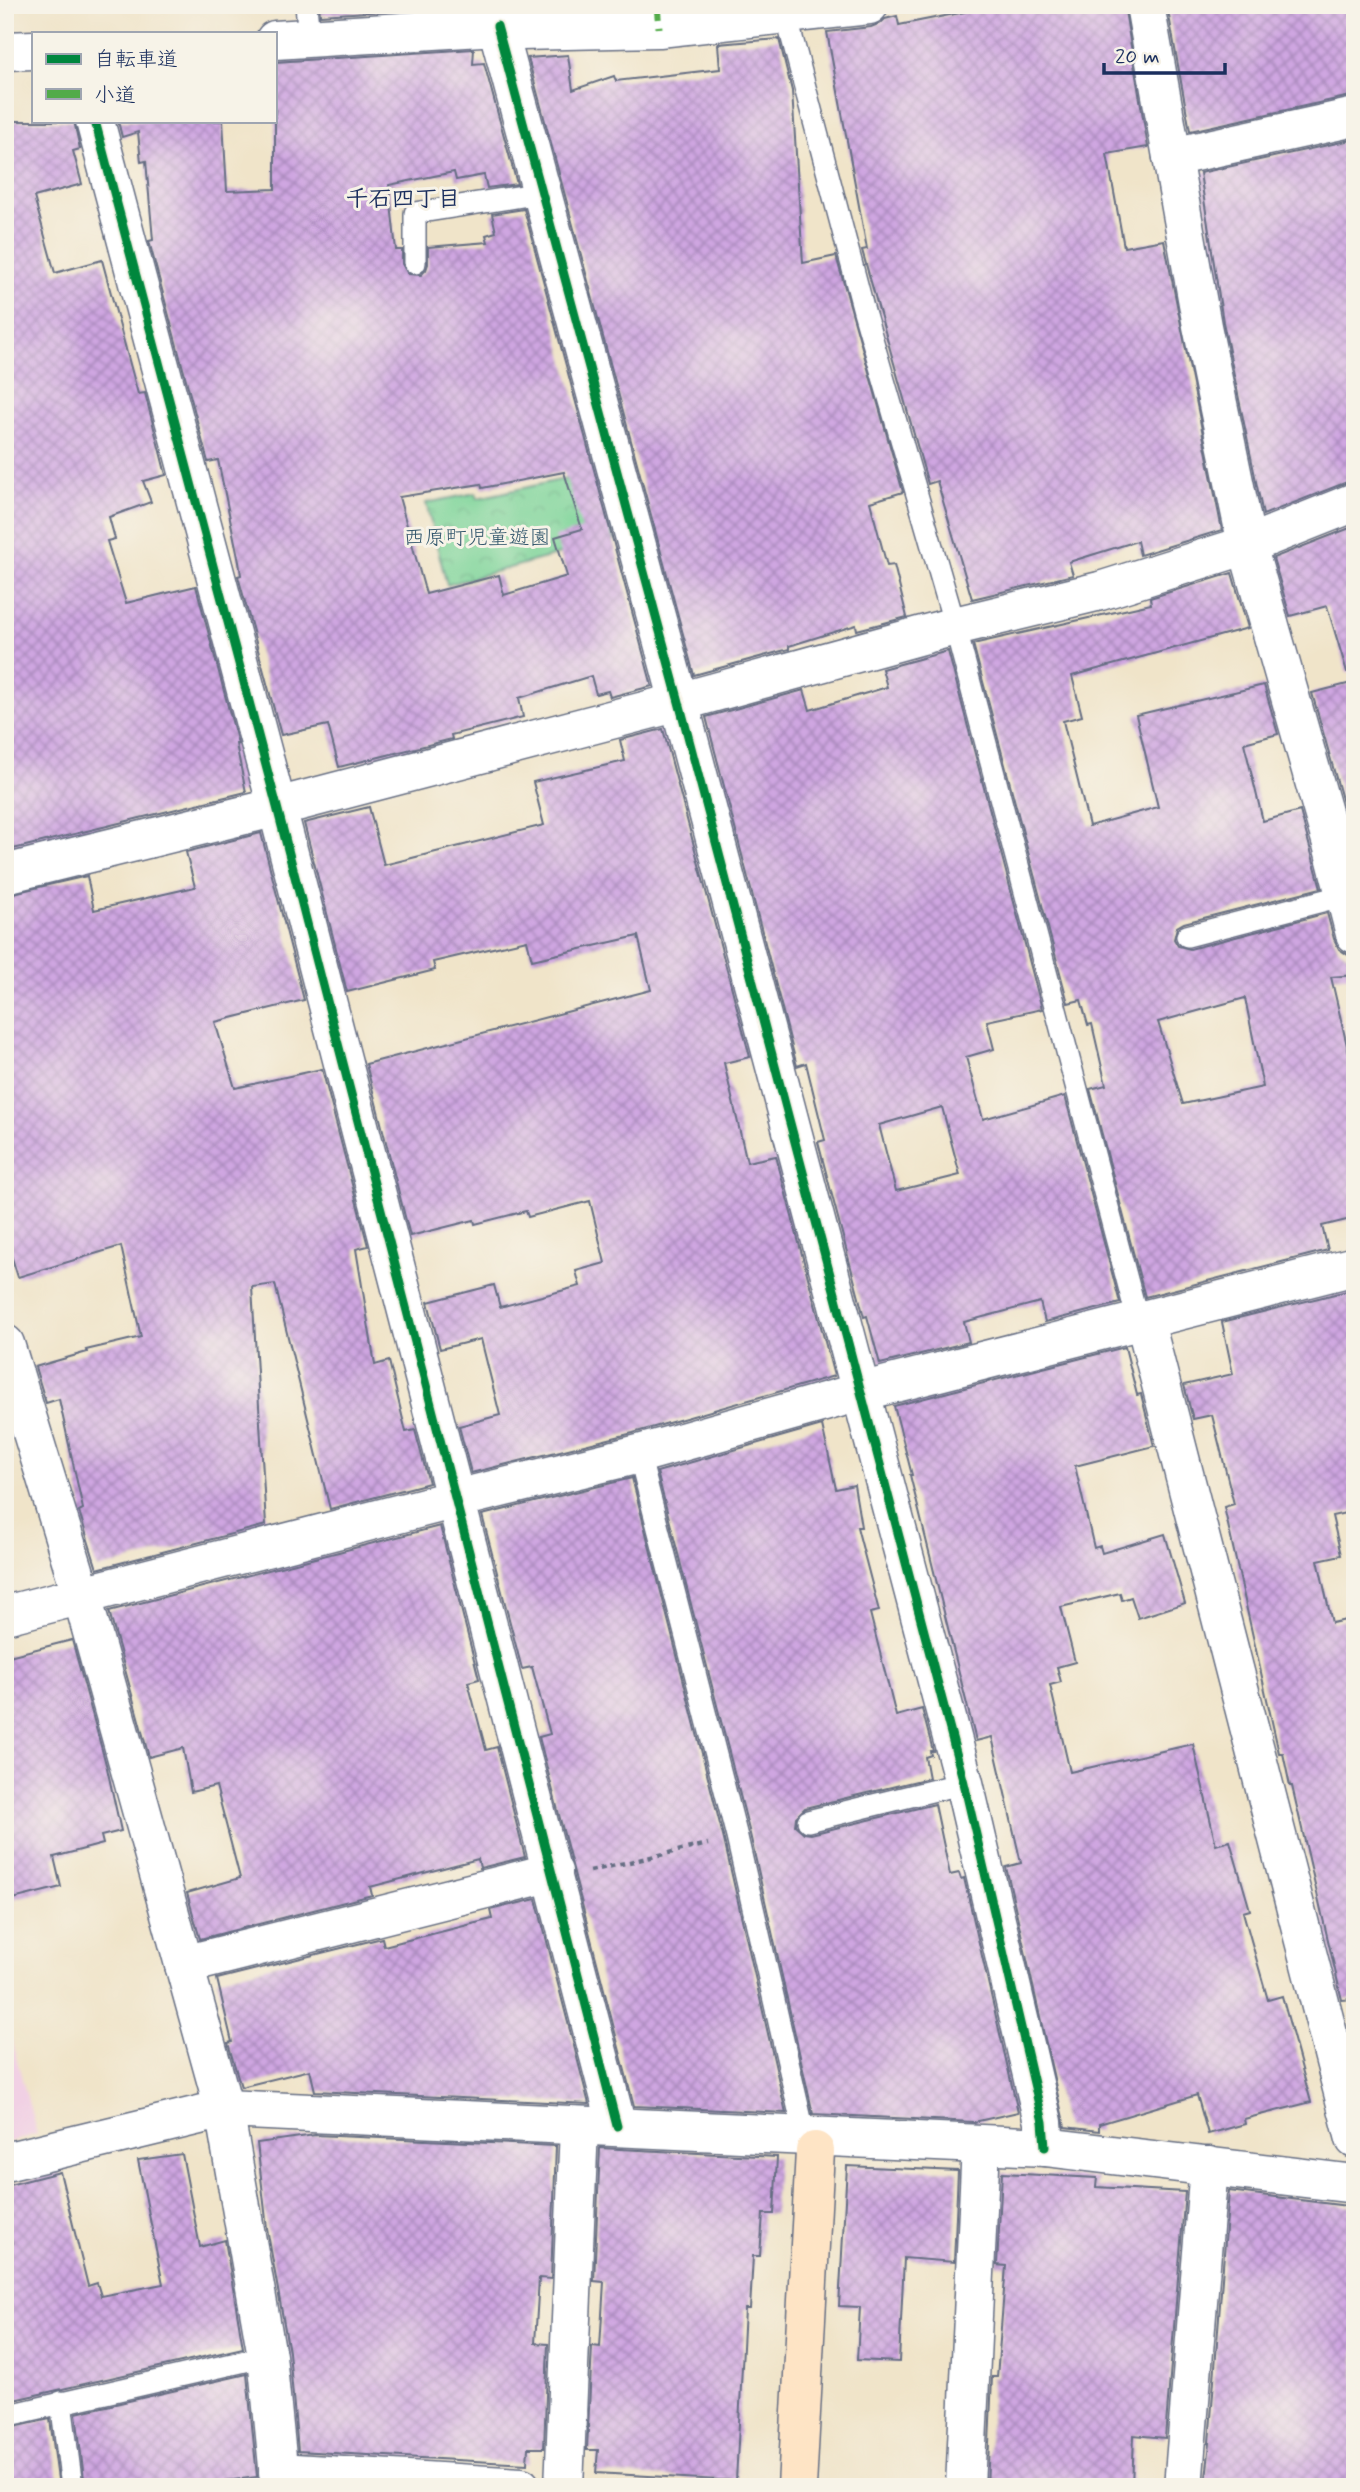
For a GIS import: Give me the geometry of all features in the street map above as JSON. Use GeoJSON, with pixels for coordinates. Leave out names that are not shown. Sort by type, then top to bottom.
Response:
{"type":"FeatureCollection","features":[{"type":"Feature","properties":{"kind":"street"},"geometry":{"type":"LineString","coordinates":[[297,28],[497,26],[520,31],[659,28],[869,5]]}},
{"type":"Feature","properties":{"kind":"street"},"geometry":{"type":"LineString","coordinates":[[1145,5],[1202,326],[1247,545],[1343,839],[1345,895],[1355,934]]}},
{"type":"Feature","properties":{"kind":"street"},"geometry":{"type":"LineString","coordinates":[[497,26],[679,702],[964,1783],[1043,2122],[1045,2147]]}},
{"type":"Feature","properties":{"kind":"street"},"geometry":{"type":"LineString","coordinates":[[5,51],[32,50]]}},
{"type":"Feature","properties":{"kind":"street"},"geometry":{"type":"LineString","coordinates":[[1172,157],[1355,117]]}},
{"type":"Feature","properties":{"kind":"street"},"geometry":{"type":"LineString","coordinates":[[95,122],[277,807],[617,2126]]}},
{"type":"Feature","properties":{"kind":"street"},"geometry":{"type":"LineString","coordinates":[[5,874],[277,807],[679,702],[955,626],[1100,591],[1247,545],[1355,502]]}},
{"type":"Feature","properties":{"kind":"street"},"geometry":{"type":"LineString","coordinates":[[5,1615],[639,1454],[860,1392],[1145,1322],[1355,1266]]}},
{"type":"Feature","properties":{"kind":"street"},"geometry":{"type":"LineString","coordinates":[[1145,1322],[1355,2139]]}},
{"type":"Feature","properties":{"kind":"street"},"geometry":{"type":"LineString","coordinates":[[5,1344],[82,1596],[224,2109],[267,2356],[279,2479],[521,2487]]}},
{"type":"Feature","properties":{"kind":"street"},"geometry":{"type":"LineString","coordinates":[[184,1965],[553,1875]]}},
{"type":"Feature","properties":{"kind":"street"},"geometry":{"type":"LineString","coordinates":[[5,2162],[224,2109],[579,2127],[617,2126],[812,2142],[1045,2147],[1355,2184]]}},
{"type":"Feature","properties":{"kind":"street"},"geometry":{"type":"LineString","coordinates":[[564,2487],[579,2127]]}},
{"type":"Feature","properties":{"kind":"street"},"geometry":{"type":"LineString","coordinates":[[797,2487],[812,2142]]}},
{"type":"Feature","properties":{"kind":"street"},"geometry":{"type":"LineString","coordinates":[[965,2487],[981,2145]]}},
{"type":"Feature","properties":{"kind":"street"},"geometry":{"type":"LineString","coordinates":[[1183,2487],[1209,2166]]}},
{"type":"Feature","properties":{"kind":"lane"},"geometry":{"type":"LineString","coordinates":[[786,15],[864,311],[955,626],[1134,1306],[1145,1322]]}},
{"type":"Feature","properties":{"kind":"lane"},"geometry":{"type":"LineString","coordinates":[[415,262],[415,213],[541,193]]}},
{"type":"Feature","properties":{"kind":"lane"},"geometry":{"type":"LineString","coordinates":[[1187,936],[1345,895]]}},
{"type":"Feature","properties":{"kind":"lane"},"geometry":{"type":"LineString","coordinates":[[639,1454],[812,2142]]}},
{"type":"Feature","properties":{"kind":"lane"},"geometry":{"type":"LineString","coordinates":[[808,1821],[964,1783]]}},
{"type":"Feature","properties":{"kind":"lane"},"geometry":{"type":"LineString","coordinates":[[5,2416],[267,2356]]}},
{"type":"Feature","properties":{"kind":"lane"},"geometry":{"type":"LineString","coordinates":[[61,2402],[72,2487]]}},
{"type":"Feature","properties":{"kind":"path"},"geometry":{"type":"LineString","coordinates":[[553,1875],[737,1837]]}},
{"type":"Feature","properties":{"kind":"shaded area"},"geometry":{"type":"Polygon","coordinates":[[[5,2016],[37,2134],[5,2143],[5,2016]]]}},
{"type":"Feature","properties":{"kind":"green space","name":"西原町児童遊園"},"geometry":{"type":"Polygon","coordinates":[[[597,472],[615,539],[447,585],[426,503],[476,493],[478,498],[597,472]]]}},
{"type":"Feature","properties":{"kind":"building"},"geometry":{"type":"Polygon","coordinates":[[[319,5],[465,5],[465,6],[320,15],[319,5]]]}},
{"type":"Feature","properties":{"kind":"building"},"geometry":{"type":"Polygon","coordinates":[[[963,5],[1124,5],[1148,147],[1107,154],[1124,247],[1164,240],[1222,530],[1140,555],[1137,541],[1069,562],[1073,575],[972,599],[937,481],[928,484],[862,250],[867,249],[827,32],[871,27],[897,16],[899,25],[965,12],[963,5]]]}},
{"type":"Feature","properties":{"kind":"building"},"geometry":{"type":"Polygon","coordinates":[[[1167,5],[1355,5],[1355,95],[1190,131],[1167,5]]]}},
{"type":"Feature","properties":{"kind":"building"},"geometry":{"type":"Polygon","coordinates":[[[779,39],[792,91],[803,263],[836,256],[903,492],[870,502],[887,566],[894,565],[907,617],[857,630],[856,625],[789,646],[789,649],[694,675],[528,58],[568,55],[573,90],[614,76],[616,81],[720,69],[718,44],[779,39]]]}},
{"type":"Feature","properties":{"kind":"building"},"geometry":{"type":"Polygon","coordinates":[[[474,49],[473,64],[484,63],[517,184],[487,188],[484,175],[456,180],[454,172],[389,185],[396,250],[402,250],[402,264],[408,274],[421,275],[428,264],[428,247],[488,242],[486,235],[496,232],[492,214],[524,209],[652,686],[610,697],[608,691],[596,694],[591,676],[519,698],[523,717],[451,735],[452,739],[339,767],[328,725],[281,735],[238,576],[241,575],[239,562],[218,460],[208,462],[149,241],[153,240],[146,161],[141,162],[138,132],[122,137],[118,122],[223,122],[227,191],[275,189],[276,62],[474,49]],[[564,472],[482,488],[481,484],[399,497],[426,594],[499,575],[504,595],[567,576],[555,537],[582,529],[564,472]]]}},
{"type":"Feature","properties":{"kind":"building"},"geometry":{"type":"Polygon","coordinates":[[[5,121],[74,122],[80,149],[73,151],[82,184],[34,197],[55,273],[102,260],[138,394],[145,393],[166,475],[143,481],[151,502],[109,517],[115,539],[107,541],[126,603],[196,586],[238,744],[246,792],[5,851],[5,121]]]}},
{"type":"Feature","properties":{"kind":"building"},"geometry":{"type":"Polygon","coordinates":[[[1351,140],[1355,161],[1355,481],[1263,515],[1223,322],[1200,173],[1351,140]]]}},
{"type":"Feature","properties":{"kind":"building"},"geometry":{"type":"Polygon","coordinates":[[[1355,526],[1355,671],[1347,672],[1327,606],[1290,616],[1273,558],[1355,526]]]}},
{"type":"Feature","properties":{"kind":"building"},"geometry":{"type":"Polygon","coordinates":[[[1232,573],[1248,628],[1072,676],[1082,716],[1063,721],[1089,826],[1158,807],[1136,715],[1264,685],[1278,734],[1244,743],[1263,821],[1300,811],[1321,888],[1184,923],[1177,927],[1174,939],[1178,946],[1190,949],[1327,913],[1339,949],[1348,955],[1355,955],[1355,975],[1331,977],[1355,1080],[1355,1218],[1322,1226],[1328,1250],[1145,1297],[1090,1089],[1106,1085],[1092,1024],[1088,1025],[1081,1000],[1068,1003],[973,644],[1151,604],[1150,598],[1232,573]],[[1245,998],[1158,1022],[1183,1104],[1263,1087],[1245,998]]]}},
{"type":"Feature","properties":{"kind":"building"},"geometry":{"type":"Polygon","coordinates":[[[948,651],[1042,1009],[987,1021],[994,1049],[966,1057],[983,1119],[1065,1096],[1120,1303],[1045,1322],[1040,1302],[964,1322],[969,1342],[880,1364],[867,1316],[864,1317],[818,1142],[825,1140],[806,1063],[797,1066],[706,717],[804,690],[810,710],[887,687],[882,669],[948,651]],[[942,1107],[879,1125],[896,1191],[960,1175],[942,1107]]]}},
{"type":"Feature","properties":{"kind":"building"},"geometry":{"type":"Polygon","coordinates":[[[1355,682],[1355,845],[1312,693],[1355,682]]]}},
{"type":"Feature","properties":{"kind":"building"},"geometry":{"type":"Polygon","coordinates":[[[663,729],[750,1057],[724,1063],[747,1162],[776,1156],[834,1376],[633,1433],[471,1473],[459,1426],[500,1415],[481,1339],[440,1349],[428,1302],[494,1285],[500,1307],[580,1286],[576,1271],[605,1263],[590,1201],[528,1217],[526,1211],[475,1224],[474,1220],[410,1236],[366,1064],[651,990],[638,936],[532,960],[527,940],[433,962],[435,970],[347,992],[304,823],[369,807],[384,865],[544,825],[533,782],[625,761],[620,740],[663,729]]]}},
{"type":"Feature","properties":{"kind":"building"},"geometry":{"type":"Polygon","coordinates":[[[261,833],[304,1000],[215,1022],[235,1088],[322,1069],[368,1246],[356,1249],[375,1365],[389,1361],[406,1432],[415,1430],[429,1483],[330,1509],[275,1284],[252,1287],[266,1525],[97,1569],[79,1511],[83,1509],[59,1399],[46,1403],[35,1367],[87,1352],[86,1350],[141,1337],[121,1246],[18,1277],[5,1236],[5,895],[87,876],[94,910],[195,887],[186,852],[261,833]]]}},
{"type":"Feature","properties":{"kind":"building"},"geometry":{"type":"Polygon","coordinates":[[[1355,1289],[1355,1511],[1332,1516],[1341,1555],[1318,1560],[1332,1623],[1355,1618],[1355,1999],[1342,2000],[1292,1786],[1283,1753],[1279,1753],[1224,1507],[1234,1504],[1212,1415],[1193,1419],[1184,1385],[1233,1374],[1222,1322],[1355,1289]]]}},
{"type":"Feature","properties":{"kind":"building"},"geometry":{"type":"Polygon","coordinates":[[[1125,1347],[1137,1395],[1141,1394],[1154,1446],[1075,1466],[1094,1548],[1100,1546],[1102,1553],[1165,1534],[1185,1603],[1138,1618],[1131,1597],[1122,1600],[1120,1593],[1061,1607],[1075,1662],[1057,1667],[1061,1682],[1050,1685],[1070,1772],[1193,1744],[1216,1845],[1230,1841],[1250,1910],[1243,1912],[1268,2000],[1282,1996],[1311,2102],[1244,2119],[1245,2124],[1208,2134],[1197,2095],[1099,2124],[1099,2131],[1065,2127],[1006,1867],[1021,1863],[992,1737],[976,1741],[894,1406],[1125,1347]]]}},
{"type":"Feature","properties":{"kind":"building"},"geometry":{"type":"Polygon","coordinates":[[[822,1425],[836,1489],[854,1485],[861,1527],[857,1527],[879,1611],[870,1613],[896,1716],[922,1709],[933,1751],[925,1757],[929,1778],[805,1808],[796,1817],[795,1825],[804,1833],[811,1834],[935,1804],[950,1875],[959,1873],[961,1879],[964,1878],[1018,2112],[974,2122],[813,2114],[750,1834],[657,1472],[822,1425]]]}},
{"type":"Feature","properties":{"kind":"building"},"geometry":{"type":"Polygon","coordinates":[[[632,1478],[724,1840],[786,2113],[634,2106],[539,1737],[550,1734],[532,1667],[522,1669],[482,1515],[632,1478]]]}},
{"type":"Feature","properties":{"kind":"building"},"geometry":{"type":"Polygon","coordinates":[[[440,1526],[479,1679],[468,1682],[486,1750],[497,1747],[525,1857],[480,1868],[478,1859],[370,1887],[372,1895],[200,1939],[187,1893],[240,1878],[216,1786],[191,1792],[183,1748],[149,1757],[109,1611],[440,1526]]]}},
{"type":"Feature","properties":{"kind":"building"},"geometry":{"type":"Polygon","coordinates":[[[72,1640],[121,1831],[101,1836],[103,1844],[54,1857],[61,1887],[5,1901],[5,1657],[72,1640]]]}},
{"type":"Feature","properties":{"kind":"building"},"geometry":{"type":"Polygon","coordinates":[[[536,1899],[589,2104],[315,2091],[310,2070],[241,2087],[228,2043],[232,2042],[217,1979],[382,1938],[384,1946],[492,1919],[490,1910],[536,1899]]]}},
{"type":"Feature","properties":{"kind":"building"},"geometry":{"type":"Polygon","coordinates":[[[315,2135],[556,2146],[551,2279],[539,2278],[535,2343],[548,2344],[544,2448],[528,2448],[527,2464],[298,2451],[289,2352],[267,2228],[257,2143],[315,2135]]]}},
{"type":"Feature","properties":{"kind":"building"},"geometry":{"type":"Polygon","coordinates":[[[600,2148],[777,2157],[774,2214],[763,2214],[760,2256],[753,2256],[750,2309],[745,2309],[736,2481],[596,2473],[598,2450],[587,2450],[592,2346],[600,2347],[604,2282],[594,2281],[600,2148]]]}},
{"type":"Feature","properties":{"kind":"building"},"geometry":{"type":"Polygon","coordinates":[[[182,2154],[200,2247],[225,2240],[243,2348],[5,2402],[5,2246],[12,2244],[5,2215],[5,2186],[60,2172],[88,2286],[97,2283],[101,2296],[163,2284],[138,2160],[182,2154]]]}},
{"type":"Feature","properties":{"kind":"building"},"geometry":{"type":"Polygon","coordinates":[[[847,2166],[958,2171],[954,2262],[904,2258],[899,2362],[857,2360],[860,2307],[839,2306],[847,2166]]]}},
{"type":"Feature","properties":{"kind":"building"},"geometry":{"type":"Polygon","coordinates":[[[1002,2173],[1097,2178],[1096,2187],[1185,2192],[1165,2438],[1134,2435],[1132,2487],[987,2487],[992,2377],[997,2377],[1006,2266],[997,2265],[1002,2173]]]}},
{"type":"Feature","properties":{"kind":"building"},"geometry":{"type":"Polygon","coordinates":[[[1229,2191],[1355,2207],[1355,2487],[1205,2487],[1229,2191]]]}},
{"type":"Feature","properties":{"kind":"building"},"geometry":{"type":"Polygon","coordinates":[[[247,2374],[257,2477],[178,2487],[85,2487],[76,2413],[247,2374]]]}},
{"type":"Feature","properties":{"kind":"building"},"geometry":{"type":"Polygon","coordinates":[[[50,2419],[59,2487],[5,2487],[5,2429],[50,2419]]]}},
{"type":"Feature","properties":{"kind":"marked path"},"geometry":{"type":"LineString","coordinates":[[657,5],[659,28]]}},
{"type":"Feature","properties":{"kind":"cycle path"},"geometry":{"type":"LineString","coordinates":[[497,26],[679,702],[964,1783],[1043,2122],[1045,2147]]}},
{"type":"Feature","properties":{"kind":"cycle path"},"geometry":{"type":"LineString","coordinates":[[95,122],[277,807],[617,2126]]}},
{"type":"Feature","properties":{"kind":"district","name":"千石四丁目"},"geometry":{"type":"Point","coordinates":[403,200]}}]}
